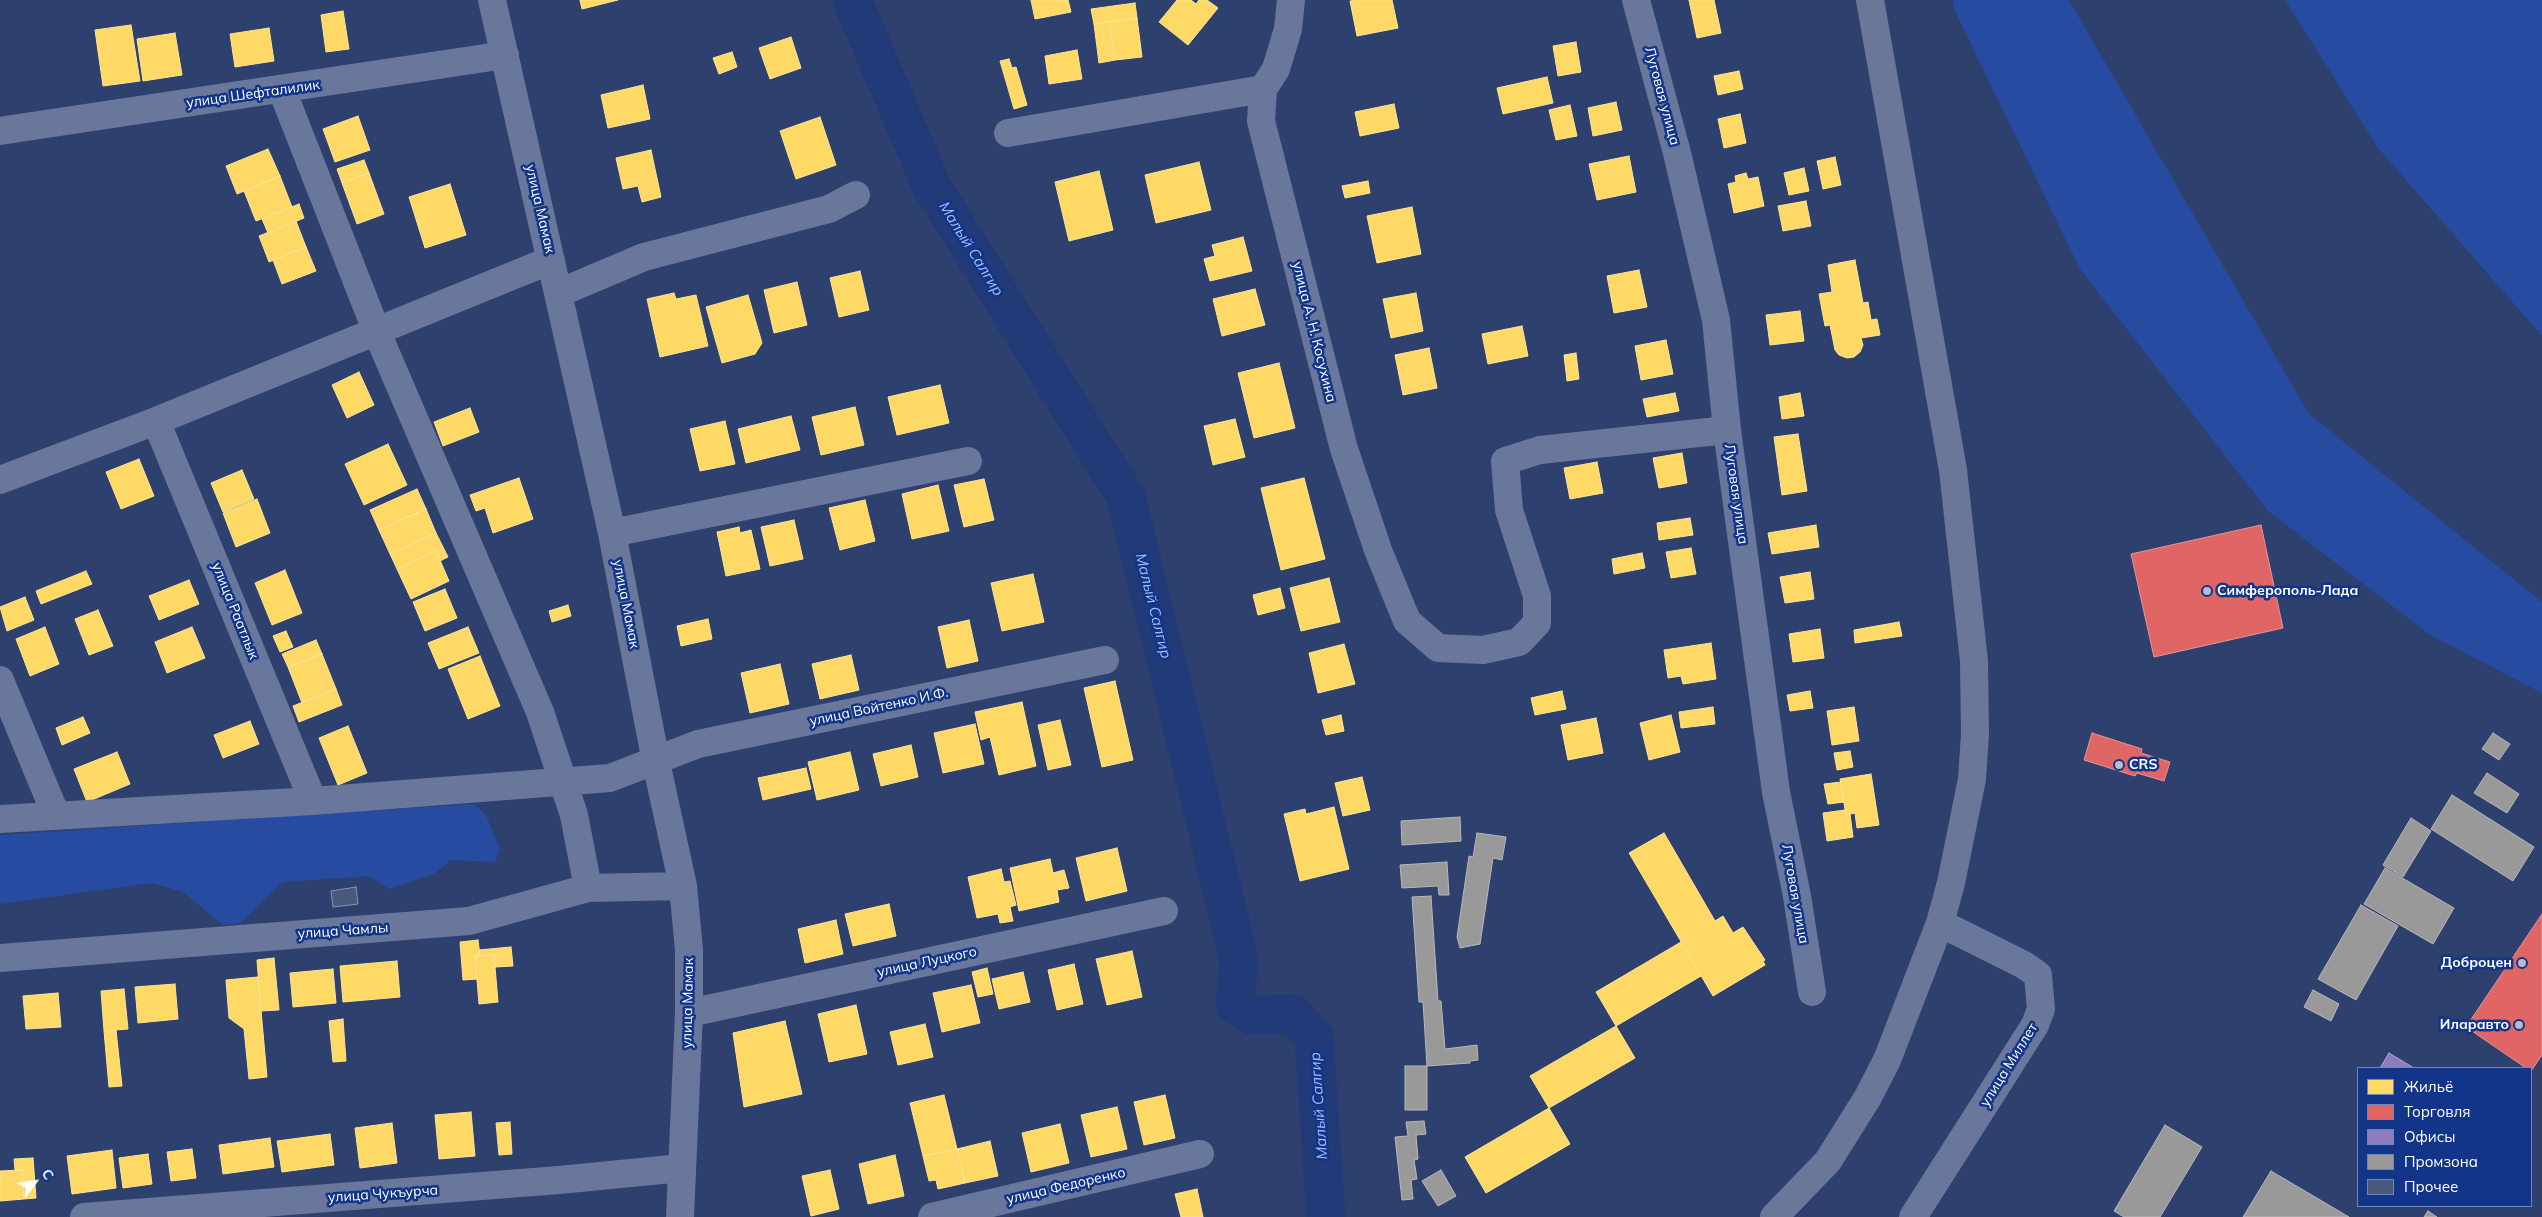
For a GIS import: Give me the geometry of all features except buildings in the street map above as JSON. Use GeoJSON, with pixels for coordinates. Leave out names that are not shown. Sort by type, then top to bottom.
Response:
{"type":"FeatureCollection","features":[{"type":"Feature","properties":{"kind":"main road"},"geometry":{"type":"LineString","coordinates":[[1774,1217],[1828,1161],[1868,1097],[1887,1060],[1940,923],[1951,883],[1972,780],[1975,734],[1974,661],[1953,470],[1870,0]]}},
{"type":"Feature","properties":{"kind":"street","name":"улица Мамак"},"geometry":{"type":"LineString","coordinates":[[492,0],[612,533],[656,762],[683,886],[689,950],[689,1013],[680,1217]]}},
{"type":"Feature","properties":{"kind":"street","name":"улица А. Н. Косухина"},"geometry":{"type":"LineString","coordinates":[[1291,0],[1288,29],[1276,70],[1263,89],[1261,121],[1344,449],[1378,550],[1407,620],[1438,648],[1483,650],[1519,642],[1537,623],[1537,596],[1509,510],[1505,461],[1540,450],[1727,430]]}},
{"type":"Feature","properties":{"kind":"street","name":"Луговая улица"},"geometry":{"type":"LineString","coordinates":[[1636,0],[1677,153],[1716,320],[1727,430],[1776,792],[1797,896],[1812,992]]}},
{"type":"Feature","properties":{"kind":"street","name":"улица Шефталилик"},"geometry":{"type":"LineString","coordinates":[[0,131],[505,56]]}},
{"type":"Feature","properties":{"kind":"street"},"geometry":{"type":"LineString","coordinates":[[1008,133],[1263,89]]}},
{"type":"Feature","properties":{"kind":"street"},"geometry":{"type":"LineString","coordinates":[[282,90],[376,330],[540,712],[574,815],[588,888]]}},
{"type":"Feature","properties":{"kind":"street"},"geometry":{"type":"LineString","coordinates":[[559,293],[644,257],[829,209],[856,194]]}},
{"type":"Feature","properties":{"kind":"street"},"geometry":{"type":"LineString","coordinates":[[0,480],[156,421],[551,260]]}},
{"type":"Feature","properties":{"kind":"street","name":"улица Раатлык"},"geometry":{"type":"LineString","coordinates":[[156,421],[313,801]]}},
{"type":"Feature","properties":{"kind":"street"},"geometry":{"type":"LineString","coordinates":[[612,533],[968,461]]}},
{"type":"Feature","properties":{"kind":"street","name":"улица Войтенко И.Ф."},"geometry":{"type":"LineString","coordinates":[[0,820],[56,815],[313,801],[610,778],[656,762],[698,744],[1105,660]]}},
{"type":"Feature","properties":{"kind":"street"},"geometry":{"type":"LineString","coordinates":[[0,680],[56,815]]}},
{"type":"Feature","properties":{"kind":"street","name":"улица Чамлы"},"geometry":{"type":"LineString","coordinates":[[0,958],[469,921],[588,888],[683,886]]}},
{"type":"Feature","properties":{"kind":"street","name":"улица Луцкого"},"geometry":{"type":"LineString","coordinates":[[689,1013],[1164,911]]}},
{"type":"Feature","properties":{"kind":"street","name":"улица Миллет"},"geometry":{"type":"LineString","coordinates":[[1913,1217],[2035,1025],[2041,1009],[2038,975],[2024,965],[1940,923]]}},
{"type":"Feature","properties":{"kind":"street","name":"улица Федоренко"},"geometry":{"type":"LineString","coordinates":[[932,1217],[1200,1154]]}},
{"type":"Feature","properties":{"kind":"street","name":"улица Чукъурча"},"geometry":{"type":"LineString","coordinates":[[84,1217],[559,1180],[682,1168]]}},
{"type":"Feature","properties":{"kind":"shaded area"},"geometry":{"type":"Polygon","coordinates":[[[1953,0],[2069,0],[2309,414],[2542,602],[2542,693],[2430,635],[2268,511],[2080,269],[1954,9],[1953,0]]]}},
{"type":"Feature","properties":{"kind":"shaded area"},"geometry":{"type":"Polygon","coordinates":[[[2285,0],[2542,0],[2542,336],[2378,148],[2285,0]]]}},
{"type":"Feature","properties":{"kind":"shaded area"},"geometry":{"type":"Polygon","coordinates":[[[474,804],[486,815],[500,849],[495,862],[451,860],[434,874],[389,889],[369,876],[283,882],[240,923],[223,925],[183,892],[152,883],[0,904],[0,835],[474,804]]]}},
{"type":"Feature","properties":{"kind":"waterway","name":"Малый Салгир"},"geometry":{"type":"LineString","coordinates":[[852,0],[932,187],[1126,497],[1239,959],[1235,1005],[1251,1015],[1293,1014],[1314,1037],[1326,1217]]}},
{"type":"Feature","properties":{"kind":"place","name":"Симферополь-Лада"},"geometry":{"type":"Point","coordinates":[2207,591]}},
{"type":"Feature","properties":{"kind":"place","name":"CRS"},"geometry":{"type":"Point","coordinates":[2119,765]}},
{"type":"Feature","properties":{"kind":"place","name":"Доброцен"},"geometry":{"type":"Point","coordinates":[2522,963]}},
{"type":"Feature","properties":{"kind":"place","name":"Иларавто"},"geometry":{"type":"Point","coordinates":[2519,1025]}}]}
